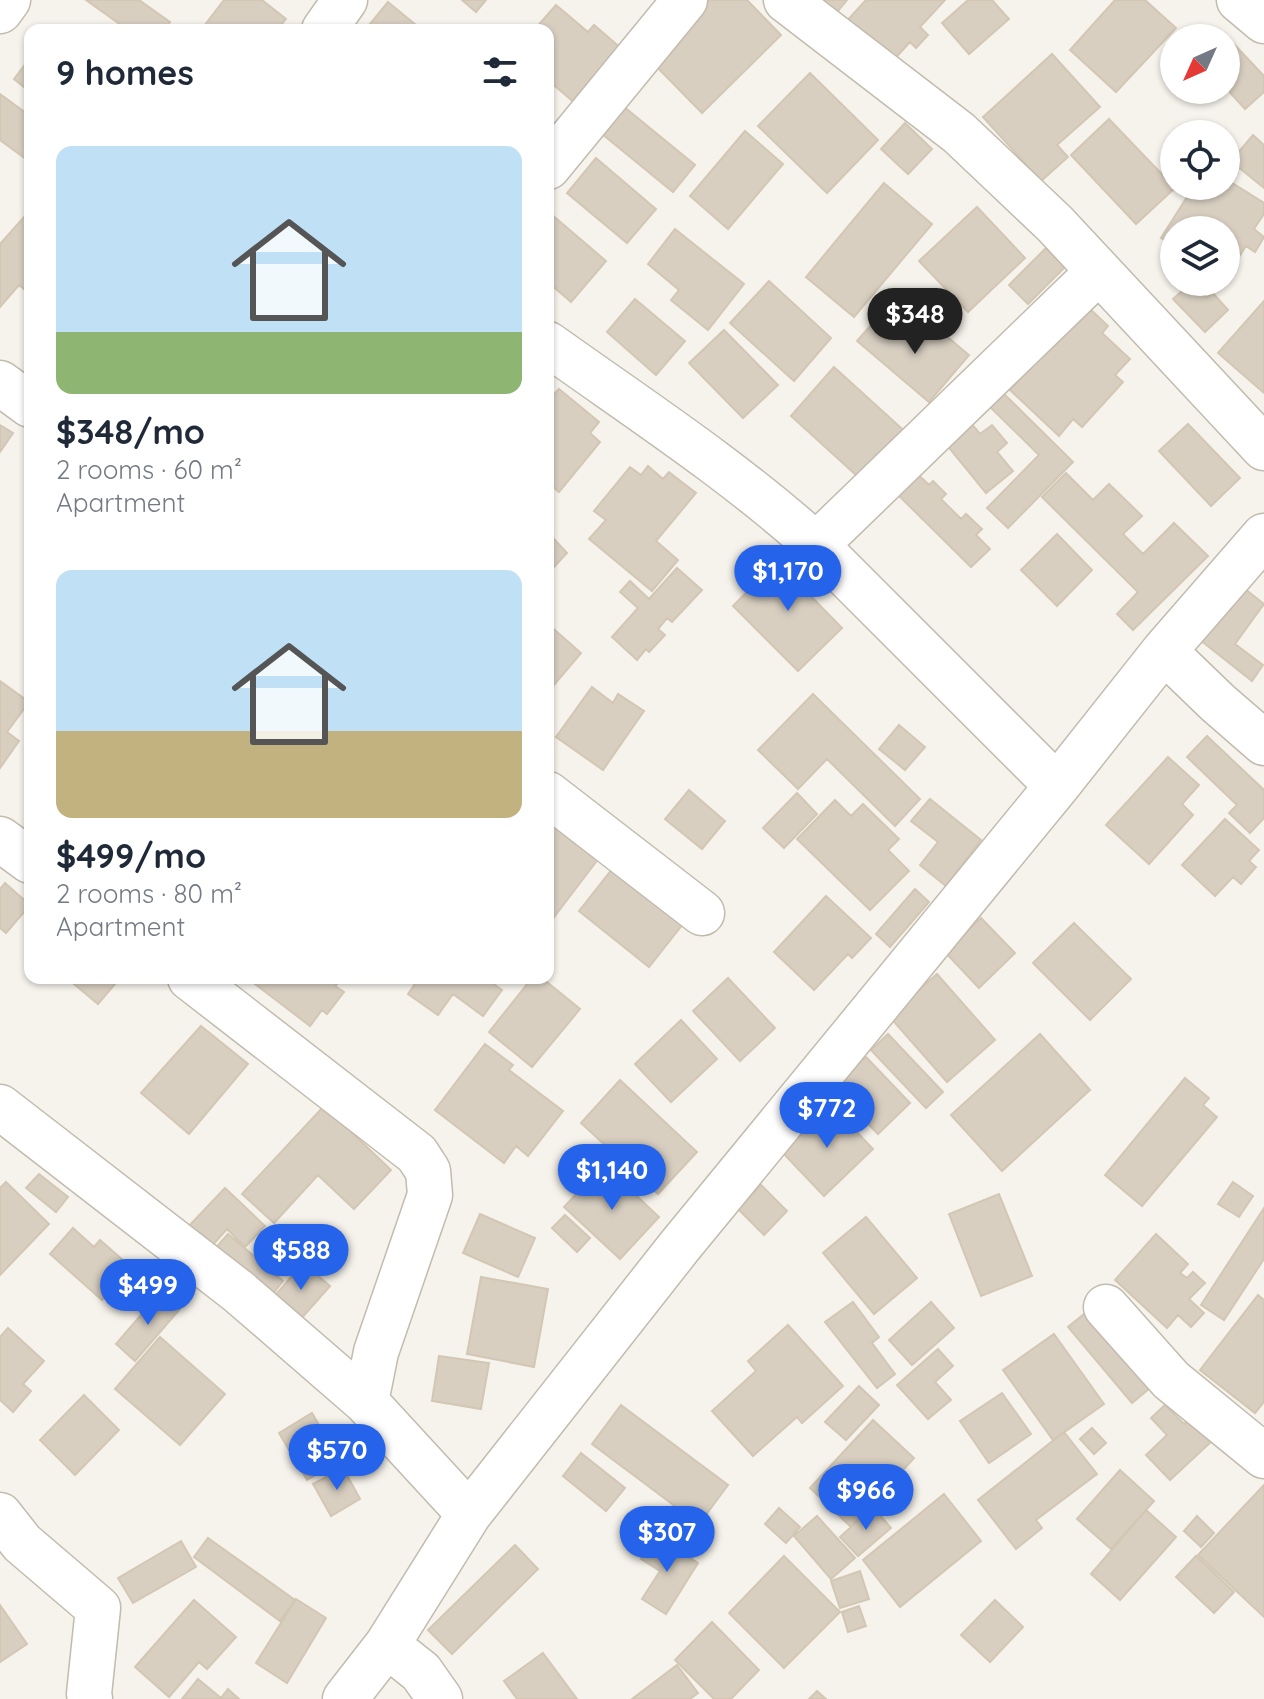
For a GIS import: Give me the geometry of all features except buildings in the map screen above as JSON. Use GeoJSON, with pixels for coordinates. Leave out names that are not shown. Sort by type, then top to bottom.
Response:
{"type":"FeatureCollection","features":[{"type":"Feature","properties":{"kind":"street"},"geometry":{"type":"LineString","coordinates":[[0,11],[8,0]]}},
{"type":"Feature","properties":{"kind":"street"},"geometry":{"type":"LineString","coordinates":[[328,24],[345,0]]}},
{"type":"Feature","properties":{"kind":"street"},"geometry":{"type":"LineString","coordinates":[[554,160],[685,0]]}},
{"type":"Feature","properties":{"kind":"street"},"geometry":{"type":"LineString","coordinates":[[786,0],[959,133],[1055,224],[1264,448]]}},
{"type":"Feature","properties":{"kind":"street"},"geometry":{"type":"LineString","coordinates":[[1239,0],[1264,21]]}},
{"type":"Feature","properties":{"kind":"street"},"geometry":{"type":"LineString","coordinates":[[816,545],[1099,271]]}},
{"type":"Feature","properties":{"kind":"street"},"geometry":{"type":"LineString","coordinates":[[554,348],[695,448],[787,519],[1057,786]]}},
{"type":"Feature","properties":{"kind":"street"},"geometry":{"type":"LineString","coordinates":[[0,383],[24,401]]}},
{"type":"Feature","properties":{"kind":"street"},"geometry":{"type":"LineString","coordinates":[[345,1699],[387,1645],[469,1514],[679,1247],[1164,651],[1264,536]]}},
{"type":"Feature","properties":{"kind":"street"},"geometry":{"type":"LineString","coordinates":[[1164,651],[1264,743]]}},
{"type":"Feature","properties":{"kind":"street"},"geometry":{"type":"LineString","coordinates":[[554,799],[702,913]]}},
{"type":"Feature","properties":{"kind":"street"},"geometry":{"type":"LineString","coordinates":[[0,839],[24,857]]}},
{"type":"Feature","properties":{"kind":"street"},"geometry":{"type":"LineString","coordinates":[[198,984],[417,1154],[428,1171],[430,1195],[376,1352],[366,1402]]}},
{"type":"Feature","properties":{"kind":"street"},"geometry":{"type":"LineString","coordinates":[[0,1107],[239,1292],[366,1402],[469,1514]]}},
{"type":"Feature","properties":{"kind":"street"},"geometry":{"type":"LineString","coordinates":[[1106,1307],[1171,1380],[1264,1456]]}},
{"type":"Feature","properties":{"kind":"street"},"geometry":{"type":"LineString","coordinates":[[0,1515],[22,1543],[98,1608],[90,1699]]}},
{"type":"Feature","properties":{"kind":"street"},"geometry":{"type":"LineString","coordinates":[[387,1645],[421,1672],[440,1699]]}}]}
